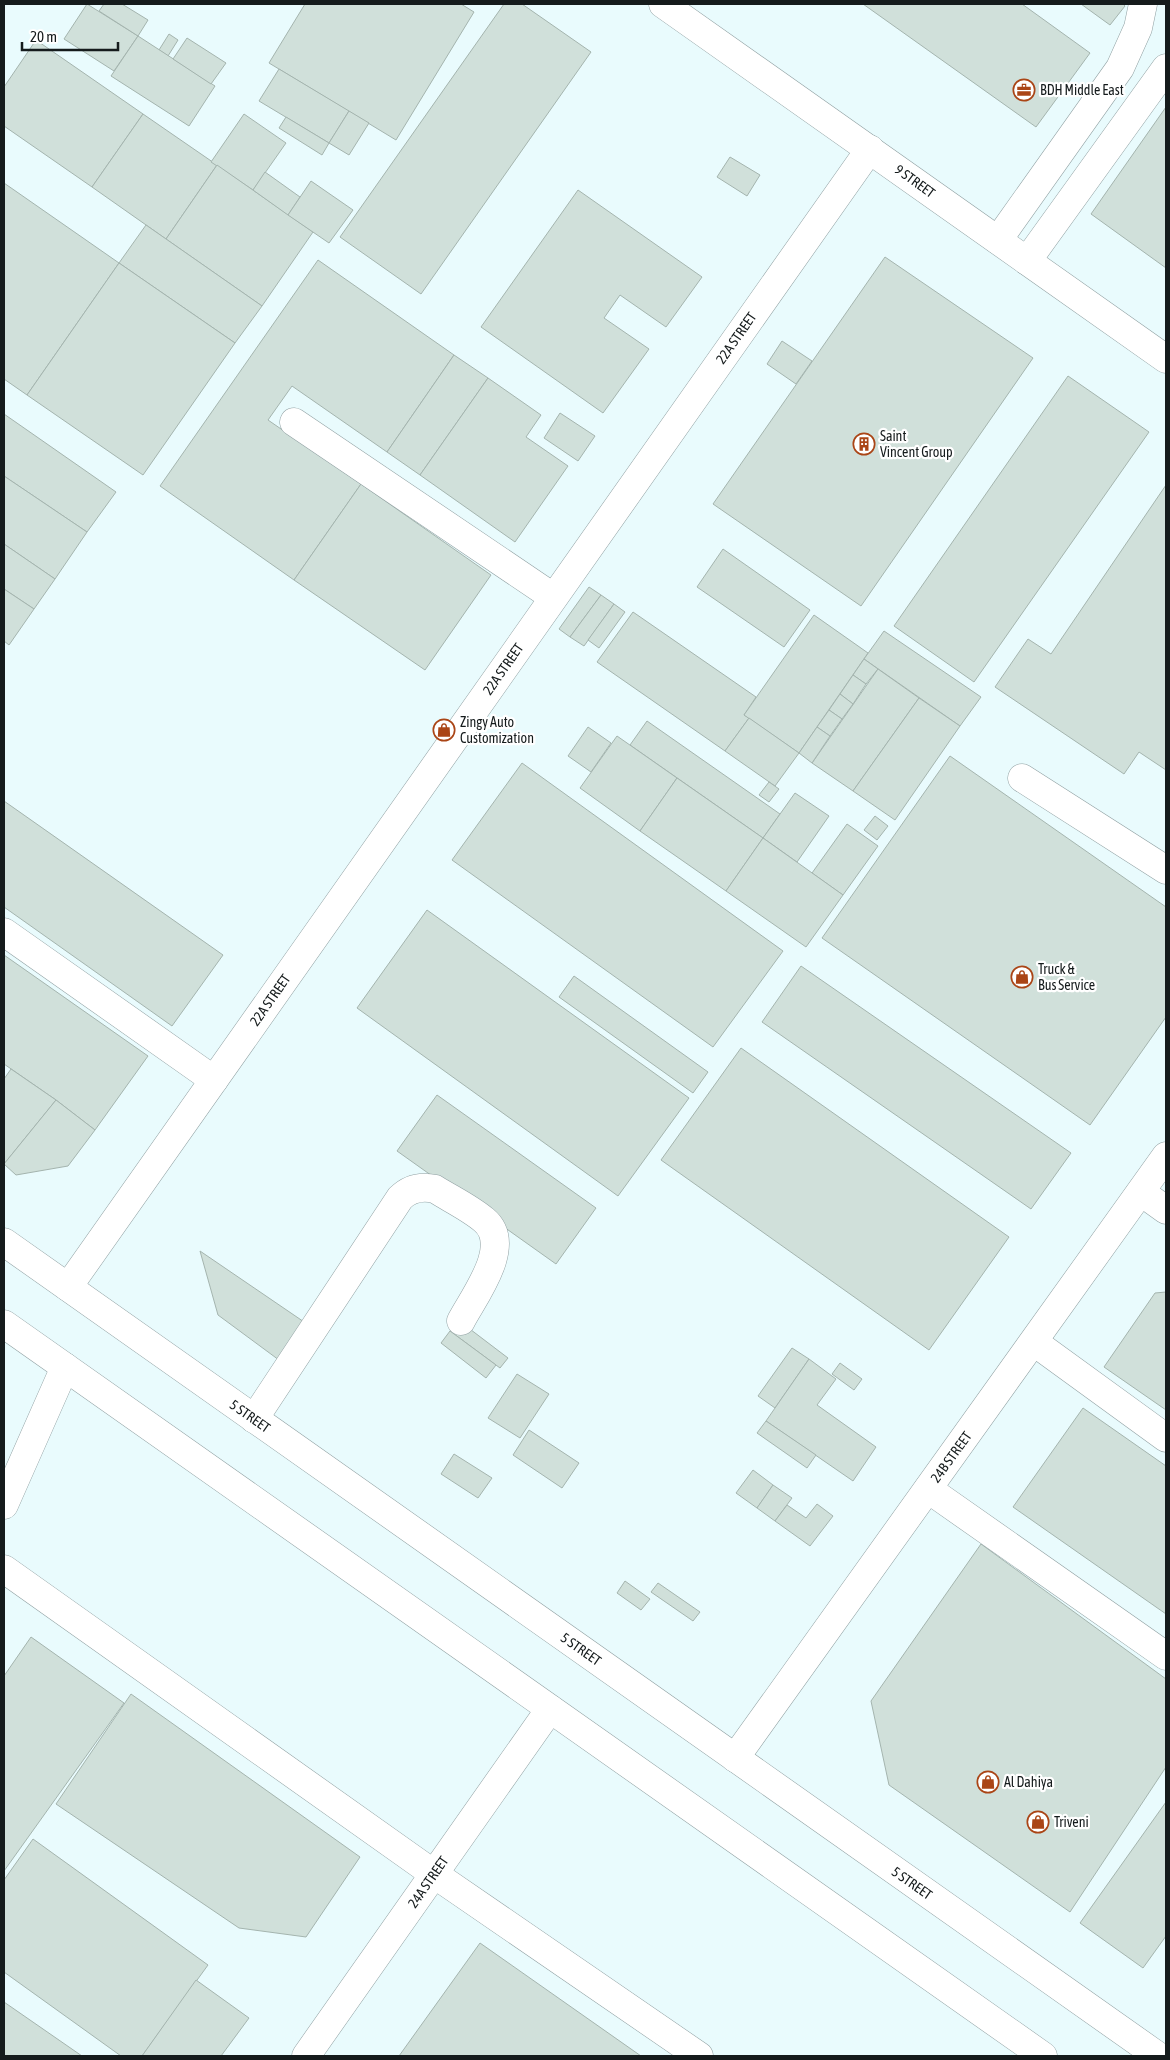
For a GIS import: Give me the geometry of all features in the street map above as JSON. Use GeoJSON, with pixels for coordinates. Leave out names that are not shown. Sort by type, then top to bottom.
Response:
{"type":"FeatureCollection","features":[{"type":"Feature","properties":{"kind":"street","name":"9 STREET"},"geometry":{"type":"LineString","coordinates":[[663,4],[1166,359]]}},
{"type":"Feature","properties":{"kind":"street"},"geometry":{"type":"LineString","coordinates":[[998,240],[1120,68],[1131,48],[1143,4]]}},
{"type":"Feature","properties":{"kind":"street"},"geometry":{"type":"LineString","coordinates":[[1027,261],[1166,68]]}},
{"type":"Feature","properties":{"kind":"street","name":"22A STREET"},"geometry":{"type":"LineString","coordinates":[[68,1287],[870,149]]}},
{"type":"Feature","properties":{"kind":"street"},"geometry":{"type":"LineString","coordinates":[[294,422],[553,597]]}},
{"type":"Feature","properties":{"kind":"street"},"geometry":{"type":"LineString","coordinates":[[1022,778],[1166,870]]}},
{"type":"Feature","properties":{"kind":"street"},"geometry":{"type":"LineString","coordinates":[[4,932],[214,1080]]}},
{"type":"Feature","properties":{"kind":"street","name":"24B STREET"},"geometry":{"type":"LineString","coordinates":[[735,1758],[1166,1156]]}},
{"type":"Feature","properties":{"kind":"street"},"geometry":{"type":"LineString","coordinates":[[254,1419],[395,1206],[407,1191],[426,1187],[435,1189],[486,1220],[492,1232],[495,1242],[494,1260],[461,1320]]}},
{"type":"Feature","properties":{"kind":"street"},"geometry":{"type":"LineString","coordinates":[[1141,1192],[1166,1210]]}},
{"type":"Feature","properties":{"kind":"street","name":"5 STREET"},"geometry":{"type":"LineString","coordinates":[[4,1242],[1158,2056]]}},
{"type":"Feature","properties":{"kind":"street"},"geometry":{"type":"LineString","coordinates":[[4,1324],[1043,2056]]}},
{"type":"Feature","properties":{"kind":"street"},"geometry":{"type":"LineString","coordinates":[[1034,1342],[1166,1438]]}},
{"type":"Feature","properties":{"kind":"street"},"geometry":{"type":"LineString","coordinates":[[4,1505],[64,1367]]}},
{"type":"Feature","properties":{"kind":"street"},"geometry":{"type":"LineString","coordinates":[[928,1489],[1166,1656]]}},
{"type":"Feature","properties":{"kind":"street"},"geometry":{"type":"LineString","coordinates":[[4,1569],[434,1874],[699,2056]]}},
{"type":"Feature","properties":{"kind":"street","name":"24A STREET"},"geometry":{"type":"LineString","coordinates":[[306,2056],[550,1709]]}},
{"type":"Feature","properties":{"kind":"building"},"geometry":{"type":"Polygon","coordinates":[[[87,4],[138,36],[114,71],[64,39],[87,4]]]}},
{"type":"Feature","properties":{"kind":"building"},"geometry":{"type":"Polygon","coordinates":[[[104,4],[122,4],[148,20],[138,36],[99,11],[104,4]]]}},
{"type":"Feature","properties":{"kind":"building"},"geometry":{"type":"Polygon","coordinates":[[[305,4],[461,4],[474,12],[396,140],[269,63],[305,4]]]}},
{"type":"Feature","properties":{"kind":"building"},"geometry":{"type":"Polygon","coordinates":[[[504,4],[522,4],[591,52],[421,294],[340,237],[504,4]]]}},
{"type":"Feature","properties":{"kind":"building","name":"BDH Middle East"},"geometry":{"type":"Polygon","coordinates":[[[863,4],[1022,4],[1090,53],[1036,127],[863,4]]]}},
{"type":"Feature","properties":{"kind":"building"},"geometry":{"type":"Polygon","coordinates":[[[1081,4],[1123,4],[1125,6],[1110,25],[1081,4]]]}},
{"type":"Feature","properties":{"kind":"building"},"geometry":{"type":"Polygon","coordinates":[[[169,34],[178,40],[168,56],[159,50],[169,34]]]}},
{"type":"Feature","properties":{"kind":"building"},"geometry":{"type":"Polygon","coordinates":[[[138,36],[215,86],[189,126],[111,76],[138,36]]]}},
{"type":"Feature","properties":{"kind":"building"},"geometry":{"type":"Polygon","coordinates":[[[187,38],[226,63],[211,84],[173,59],[187,38]]]}},
{"type":"Feature","properties":{"kind":"building"},"geometry":{"type":"Polygon","coordinates":[[[36,40],[143,114],[92,187],[4,126],[4,87],[36,40]]]}},
{"type":"Feature","properties":{"kind":"building"},"geometry":{"type":"Polygon","coordinates":[[[279,69],[349,111],[329,143],[259,101],[279,69]]]}},
{"type":"Feature","properties":{"kind":"building"},"geometry":{"type":"Polygon","coordinates":[[[1166,107],[1166,268],[1091,214],[1166,107]]]}},
{"type":"Feature","properties":{"kind":"building"},"geometry":{"type":"Polygon","coordinates":[[[349,111],[369,123],[349,155],[329,143],[349,111]]]}},
{"type":"Feature","properties":{"kind":"building"},"geometry":{"type":"Polygon","coordinates":[[[143,114],[217,165],[166,239],[92,187],[143,114]]]}},
{"type":"Feature","properties":{"kind":"building"},"geometry":{"type":"Polygon","coordinates":[[[244,114],[286,143],[253,190],[211,162],[244,114]]]}},
{"type":"Feature","properties":{"kind":"building"},"geometry":{"type":"Polygon","coordinates":[[[286,117],[329,143],[322,155],[279,128],[286,117]]]}},
{"type":"Feature","properties":{"kind":"building"},"geometry":{"type":"Polygon","coordinates":[[[730,157],[760,175],[747,196],[717,177],[730,157]]]}},
{"type":"Feature","properties":{"kind":"building"},"geometry":{"type":"Polygon","coordinates":[[[217,165],[313,232],[262,306],[166,239],[217,165]]]}},
{"type":"Feature","properties":{"kind":"building"},"geometry":{"type":"Polygon","coordinates":[[[265,172],[300,197],[288,215],[253,190],[265,172]]]}},
{"type":"Feature","properties":{"kind":"building"},"geometry":{"type":"Polygon","coordinates":[[[311,181],[353,210],[329,243],[288,215],[311,181]]]}},
{"type":"Feature","properties":{"kind":"building"},"geometry":{"type":"Polygon","coordinates":[[[4,183],[119,263],[27,395],[4,379],[4,183]]]}},
{"type":"Feature","properties":{"kind":"building"},"geometry":{"type":"Polygon","coordinates":[[[578,190],[702,277],[666,327],[620,295],[604,318],[649,349],[603,413],[481,327],[578,190]]]}},
{"type":"Feature","properties":{"kind":"building"},"geometry":{"type":"Polygon","coordinates":[[[146,225],[262,306],[235,343],[119,263],[146,225]]]}},
{"type":"Feature","properties":{"kind":"building","name":"Saint Vincent Group"},"geometry":{"type":"Polygon","coordinates":[[[885,257],[1033,358],[861,606],[713,504],[885,257]]]}},
{"type":"Feature","properties":{"kind":"building"},"geometry":{"type":"Polygon","coordinates":[[[318,260],[454,355],[387,452],[292,386],[268,420],[361,484],[294,580],[160,486],[318,260]]]}},
{"type":"Feature","properties":{"kind":"building"},"geometry":{"type":"Polygon","coordinates":[[[119,263],[235,343],[143,475],[27,395],[119,263]]]}},
{"type":"Feature","properties":{"kind":"building"},"geometry":{"type":"Polygon","coordinates":[[[782,341],[812,361],[796,384],[767,364],[782,341]]]}},
{"type":"Feature","properties":{"kind":"building"},"geometry":{"type":"Polygon","coordinates":[[[454,355],[488,378],[420,475],[387,452],[454,355]]]}},
{"type":"Feature","properties":{"kind":"building"},"geometry":{"type":"Polygon","coordinates":[[[1068,376],[1149,432],[974,682],[894,626],[1068,376]]]}},
{"type":"Feature","properties":{"kind":"building"},"geometry":{"type":"Polygon","coordinates":[[[488,378],[541,415],[526,437],[568,466],[515,542],[420,475],[488,378]]]}},
{"type":"Feature","properties":{"kind":"building"},"geometry":{"type":"Polygon","coordinates":[[[560,413],[595,436],[578,461],[544,438],[560,413]]]}},
{"type":"Feature","properties":{"kind":"building"},"geometry":{"type":"Polygon","coordinates":[[[4,414],[116,492],[87,532],[4,476],[4,414]]]}},
{"type":"Feature","properties":{"kind":"building"},"geometry":{"type":"Polygon","coordinates":[[[4,476],[87,532],[55,579],[4,544],[4,476]]]}},
{"type":"Feature","properties":{"kind":"building"},"geometry":{"type":"Polygon","coordinates":[[[361,484],[491,575],[425,670],[294,580],[361,484]]]}},
{"type":"Feature","properties":{"kind":"building"},"geometry":{"type":"Polygon","coordinates":[[[1166,485],[1166,770],[1139,752],[1124,774],[995,687],[1028,639],[1051,654],[1166,485]]]}},
{"type":"Feature","properties":{"kind":"building"},"geometry":{"type":"Polygon","coordinates":[[[4,544],[55,579],[34,609],[4,589],[4,544]]]}},
{"type":"Feature","properties":{"kind":"building"},"geometry":{"type":"Polygon","coordinates":[[[723,549],[810,610],[784,647],[697,587],[723,549]]]}},
{"type":"Feature","properties":{"kind":"building"},"geometry":{"type":"Polygon","coordinates":[[[589,587],[601,595],[570,637],[559,629],[589,587]]]}},
{"type":"Feature","properties":{"kind":"building"},"geometry":{"type":"Polygon","coordinates":[[[4,589],[34,609],[9,645],[4,641],[4,589]]]}},
{"type":"Feature","properties":{"kind":"building"},"geometry":{"type":"Polygon","coordinates":[[[601,595],[614,604],[584,646],[570,637],[601,595]]]}},
{"type":"Feature","properties":{"kind":"building"},"geometry":{"type":"Polygon","coordinates":[[[614,604],[625,612],[599,648],[588,640],[614,604]]]}},
{"type":"Feature","properties":{"kind":"building"},"geometry":{"type":"Polygon","coordinates":[[[633,612],[756,697],[744,715],[749,718],[725,751],[597,662],[633,612]]]}},
{"type":"Feature","properties":{"kind":"building"},"geometry":{"type":"Polygon","coordinates":[[[814,615],[868,653],[799,753],[744,715],[814,615]]]}},
{"type":"Feature","properties":{"kind":"building"},"geometry":{"type":"Polygon","coordinates":[[[884,631],[981,697],[960,726],[864,659],[884,631]]]}},
{"type":"Feature","properties":{"kind":"building"},"geometry":{"type":"Polygon","coordinates":[[[864,659],[878,669],[866,684],[853,675],[864,659]]]}},
{"type":"Feature","properties":{"kind":"building"},"geometry":{"type":"Polygon","coordinates":[[[878,669],[919,698],[853,791],[812,763],[878,669]]]}},
{"type":"Feature","properties":{"kind":"building"},"geometry":{"type":"Polygon","coordinates":[[[853,675],[866,684],[853,704],[840,694],[853,675]]]}},
{"type":"Feature","properties":{"kind":"building"},"geometry":{"type":"Polygon","coordinates":[[[840,694],[853,704],[842,719],[829,710],[840,694]]]}},
{"type":"Feature","properties":{"kind":"building"},"geometry":{"type":"Polygon","coordinates":[[[919,698],[960,726],[895,820],[853,791],[919,698]]]}},
{"type":"Feature","properties":{"kind":"building"},"geometry":{"type":"Polygon","coordinates":[[[829,710],[842,719],[830,736],[817,727],[829,710]]]}},
{"type":"Feature","properties":{"kind":"building"},"geometry":{"type":"Polygon","coordinates":[[[749,718],[799,753],[775,786],[725,751],[749,718]]]}},
{"type":"Feature","properties":{"kind":"building"},"geometry":{"type":"Polygon","coordinates":[[[647,721],[780,814],[763,838],[630,745],[647,721]]]}},
{"type":"Feature","properties":{"kind":"building"},"geometry":{"type":"Polygon","coordinates":[[[588,727],[611,743],[591,772],[568,756],[588,727]]]}},
{"type":"Feature","properties":{"kind":"building"},"geometry":{"type":"Polygon","coordinates":[[[817,727],[830,736],[812,763],[799,753],[817,727]]]}},
{"type":"Feature","properties":{"kind":"building"},"geometry":{"type":"Polygon","coordinates":[[[617,736],[677,778],[640,831],[580,788],[617,736]]]}},
{"type":"Feature","properties":{"kind":"building","name":"Truck & Bus Service"},"geometry":{"type":"Polygon","coordinates":[[[950,756],[1166,907],[1166,1017],[1090,1125],[822,938],[950,756]]]}},
{"type":"Feature","properties":{"kind":"building"},"geometry":{"type":"Polygon","coordinates":[[[522,763],[783,951],[713,1047],[452,860],[522,763]]]}},
{"type":"Feature","properties":{"kind":"building"},"geometry":{"type":"Polygon","coordinates":[[[677,778],[763,838],[726,891],[640,831],[677,778]]]}},
{"type":"Feature","properties":{"kind":"building"},"geometry":{"type":"Polygon","coordinates":[[[769,782],[779,789],[769,802],[759,795],[769,782]]]}},
{"type":"Feature","properties":{"kind":"building"},"geometry":{"type":"Polygon","coordinates":[[[795,793],[829,816],[797,862],[763,838],[795,793]]]}},
{"type":"Feature","properties":{"kind":"building"},"geometry":{"type":"Polygon","coordinates":[[[4,801],[223,955],[172,1026],[4,907],[4,801]]]}},
{"type":"Feature","properties":{"kind":"building"},"geometry":{"type":"Polygon","coordinates":[[[875,816],[888,826],[877,840],[864,830],[875,816]]]}},
{"type":"Feature","properties":{"kind":"building"},"geometry":{"type":"Polygon","coordinates":[[[847,824],[878,846],[843,895],[812,873],[847,824]]]}},
{"type":"Feature","properties":{"kind":"building"},"geometry":{"type":"Polygon","coordinates":[[[763,838],[843,895],[806,947],[726,891],[763,838]]]}},
{"type":"Feature","properties":{"kind":"building"},"geometry":{"type":"Polygon","coordinates":[[[427,910],[689,1098],[618,1196],[357,1008],[427,910]]]}},
{"type":"Feature","properties":{"kind":"building"},"geometry":{"type":"Polygon","coordinates":[[[4,955],[148,1056],[95,1130],[4,1064],[4,955]]]}},
{"type":"Feature","properties":{"kind":"building"},"geometry":{"type":"Polygon","coordinates":[[[801,966],[1071,1153],[1031,1209],[762,1022],[801,966]]]}},
{"type":"Feature","properties":{"kind":"building"},"geometry":{"type":"Polygon","coordinates":[[[574,976],[708,1072],[693,1093],[559,997],[574,976]]]}},
{"type":"Feature","properties":{"kind":"building"},"geometry":{"type":"Polygon","coordinates":[[[741,1048],[1009,1237],[929,1350],[661,1160],[741,1048]]]}},
{"type":"Feature","properties":{"kind":"building"},"geometry":{"type":"Polygon","coordinates":[[[11,1069],[56,1100],[4,1164],[4,1079],[11,1069]]]}},
{"type":"Feature","properties":{"kind":"building"},"geometry":{"type":"Polygon","coordinates":[[[437,1095],[596,1208],[556,1264],[397,1151],[437,1095]]]}},
{"type":"Feature","properties":{"kind":"building"},"geometry":{"type":"Polygon","coordinates":[[[56,1100],[95,1130],[68,1166],[16,1175],[4,1164],[56,1100]]]}},
{"type":"Feature","properties":{"kind":"building"},"geometry":{"type":"Polygon","coordinates":[[[200,1251],[310,1326],[283,1363],[218,1315],[200,1251]]]}},
{"type":"Feature","properties":{"kind":"building"},"geometry":{"type":"Polygon","coordinates":[[[1166,1292],[1166,1410],[1104,1367],[1155,1293],[1166,1292]]]}},
{"type":"Feature","properties":{"kind":"building"},"geometry":{"type":"Polygon","coordinates":[[[458,1320],[508,1358],[500,1368],[450,1331],[458,1320]]]}},
{"type":"Feature","properties":{"kind":"building"},"geometry":{"type":"Polygon","coordinates":[[[450,1331],[496,1365],[486,1378],[441,1343],[450,1331]]]}},
{"type":"Feature","properties":{"kind":"building"},"geometry":{"type":"Polygon","coordinates":[[[792,1348],[809,1359],[775,1408],[758,1396],[792,1348]]]}},
{"type":"Feature","properties":{"kind":"building"},"geometry":{"type":"Polygon","coordinates":[[[809,1359],[836,1379],[817,1405],[876,1447],[853,1481],[766,1421],[809,1359]]]}},
{"type":"Feature","properties":{"kind":"building"},"geometry":{"type":"Polygon","coordinates":[[[840,1363],[862,1379],[854,1390],[832,1374],[840,1363]]]}},
{"type":"Feature","properties":{"kind":"building"},"geometry":{"type":"Polygon","coordinates":[[[517,1374],[549,1394],[520,1438],[488,1418],[517,1374]]]}},
{"type":"Feature","properties":{"kind":"building"},"geometry":{"type":"Polygon","coordinates":[[[1083,1408],[1166,1466],[1166,1614],[1013,1507],[1083,1408]]]}},
{"type":"Feature","properties":{"kind":"building"},"geometry":{"type":"Polygon","coordinates":[[[766,1421],[816,1455],[807,1468],[757,1433],[766,1421]]]}},
{"type":"Feature","properties":{"kind":"building"},"geometry":{"type":"Polygon","coordinates":[[[529,1430],[579,1463],[562,1488],[513,1455],[529,1430]]]}},
{"type":"Feature","properties":{"kind":"building"},"geometry":{"type":"Polygon","coordinates":[[[454,1454],[492,1478],[478,1498],[441,1474],[454,1454]]]}},
{"type":"Feature","properties":{"kind":"building"},"geometry":{"type":"Polygon","coordinates":[[[753,1470],[773,1485],[757,1508],[736,1493],[753,1470]]]}},
{"type":"Feature","properties":{"kind":"building"},"geometry":{"type":"Polygon","coordinates":[[[773,1485],[792,1498],[775,1521],[757,1508],[773,1485]]]}},
{"type":"Feature","properties":{"kind":"building"},"geometry":{"type":"Polygon","coordinates":[[[817,1504],[833,1516],[810,1546],[775,1521],[787,1505],[806,1518],[817,1504]]]}},
{"type":"Feature","properties":{"kind":"building"},"geometry":{"type":"Polygon","coordinates":[[[981,1544],[1166,1679],[1166,1767],[1070,1912],[889,1785],[871,1701],[981,1544]]]}},
{"type":"Feature","properties":{"kind":"building"},"geometry":{"type":"Polygon","coordinates":[[[625,1581],[650,1599],[641,1610],[617,1593],[625,1581]]]}},
{"type":"Feature","properties":{"kind":"building"},"geometry":{"type":"Polygon","coordinates":[[[658,1583],[700,1612],[693,1621],[651,1592],[658,1583]]]}},
{"type":"Feature","properties":{"kind":"building"},"geometry":{"type":"Polygon","coordinates":[[[31,1637],[124,1703],[4,1871],[4,1676],[31,1637]]]}},
{"type":"Feature","properties":{"kind":"building"},"geometry":{"type":"Polygon","coordinates":[[[131,1694],[360,1857],[306,1937],[239,1928],[56,1804],[131,1694]]]}},
{"type":"Feature","properties":{"kind":"building"},"geometry":{"type":"Polygon","coordinates":[[[1166,1802],[1166,1936],[1143,1968],[1080,1923],[1166,1802]]]}},
{"type":"Feature","properties":{"kind":"building"},"geometry":{"type":"Polygon","coordinates":[[[33,1839],[208,1965],[142,2056],[121,2056],[4,1972],[4,1880],[33,1839]]]}},
{"type":"Feature","properties":{"kind":"building"},"geometry":{"type":"Polygon","coordinates":[[[480,1943],[641,2056],[399,2056],[480,1943]]]}},
{"type":"Feature","properties":{"kind":"building"},"geometry":{"type":"Polygon","coordinates":[[[196,1980],[249,2018],[221,2056],[142,2056],[196,1980]]]}},
{"type":"Feature","properties":{"kind":"building"},"geometry":{"type":"Polygon","coordinates":[[[4,2002],[82,2056],[4,2056],[4,2002]]]}},
{"type":"Feature","properties":{"kind":"place","name":"BDH Middle East"},"geometry":{"type":"Point","coordinates":[1024,90]}},
{"type":"Feature","properties":{"kind":"place","name":"Saint Vincent Group"},"geometry":{"type":"Point","coordinates":[864,444]}},
{"type":"Feature","properties":{"kind":"place","name":"Zingy Auto Customization"},"geometry":{"type":"Point","coordinates":[444,730]}},
{"type":"Feature","properties":{"kind":"place","name":"Truck & Bus Service"},"geometry":{"type":"Point","coordinates":[1022,977]}},
{"type":"Feature","properties":{"kind":"place","name":"Al Dahiya"},"geometry":{"type":"Point","coordinates":[988,1782]}},
{"type":"Feature","properties":{"kind":"place","name":"Triveni"},"geometry":{"type":"Point","coordinates":[1038,1822]}}]}
